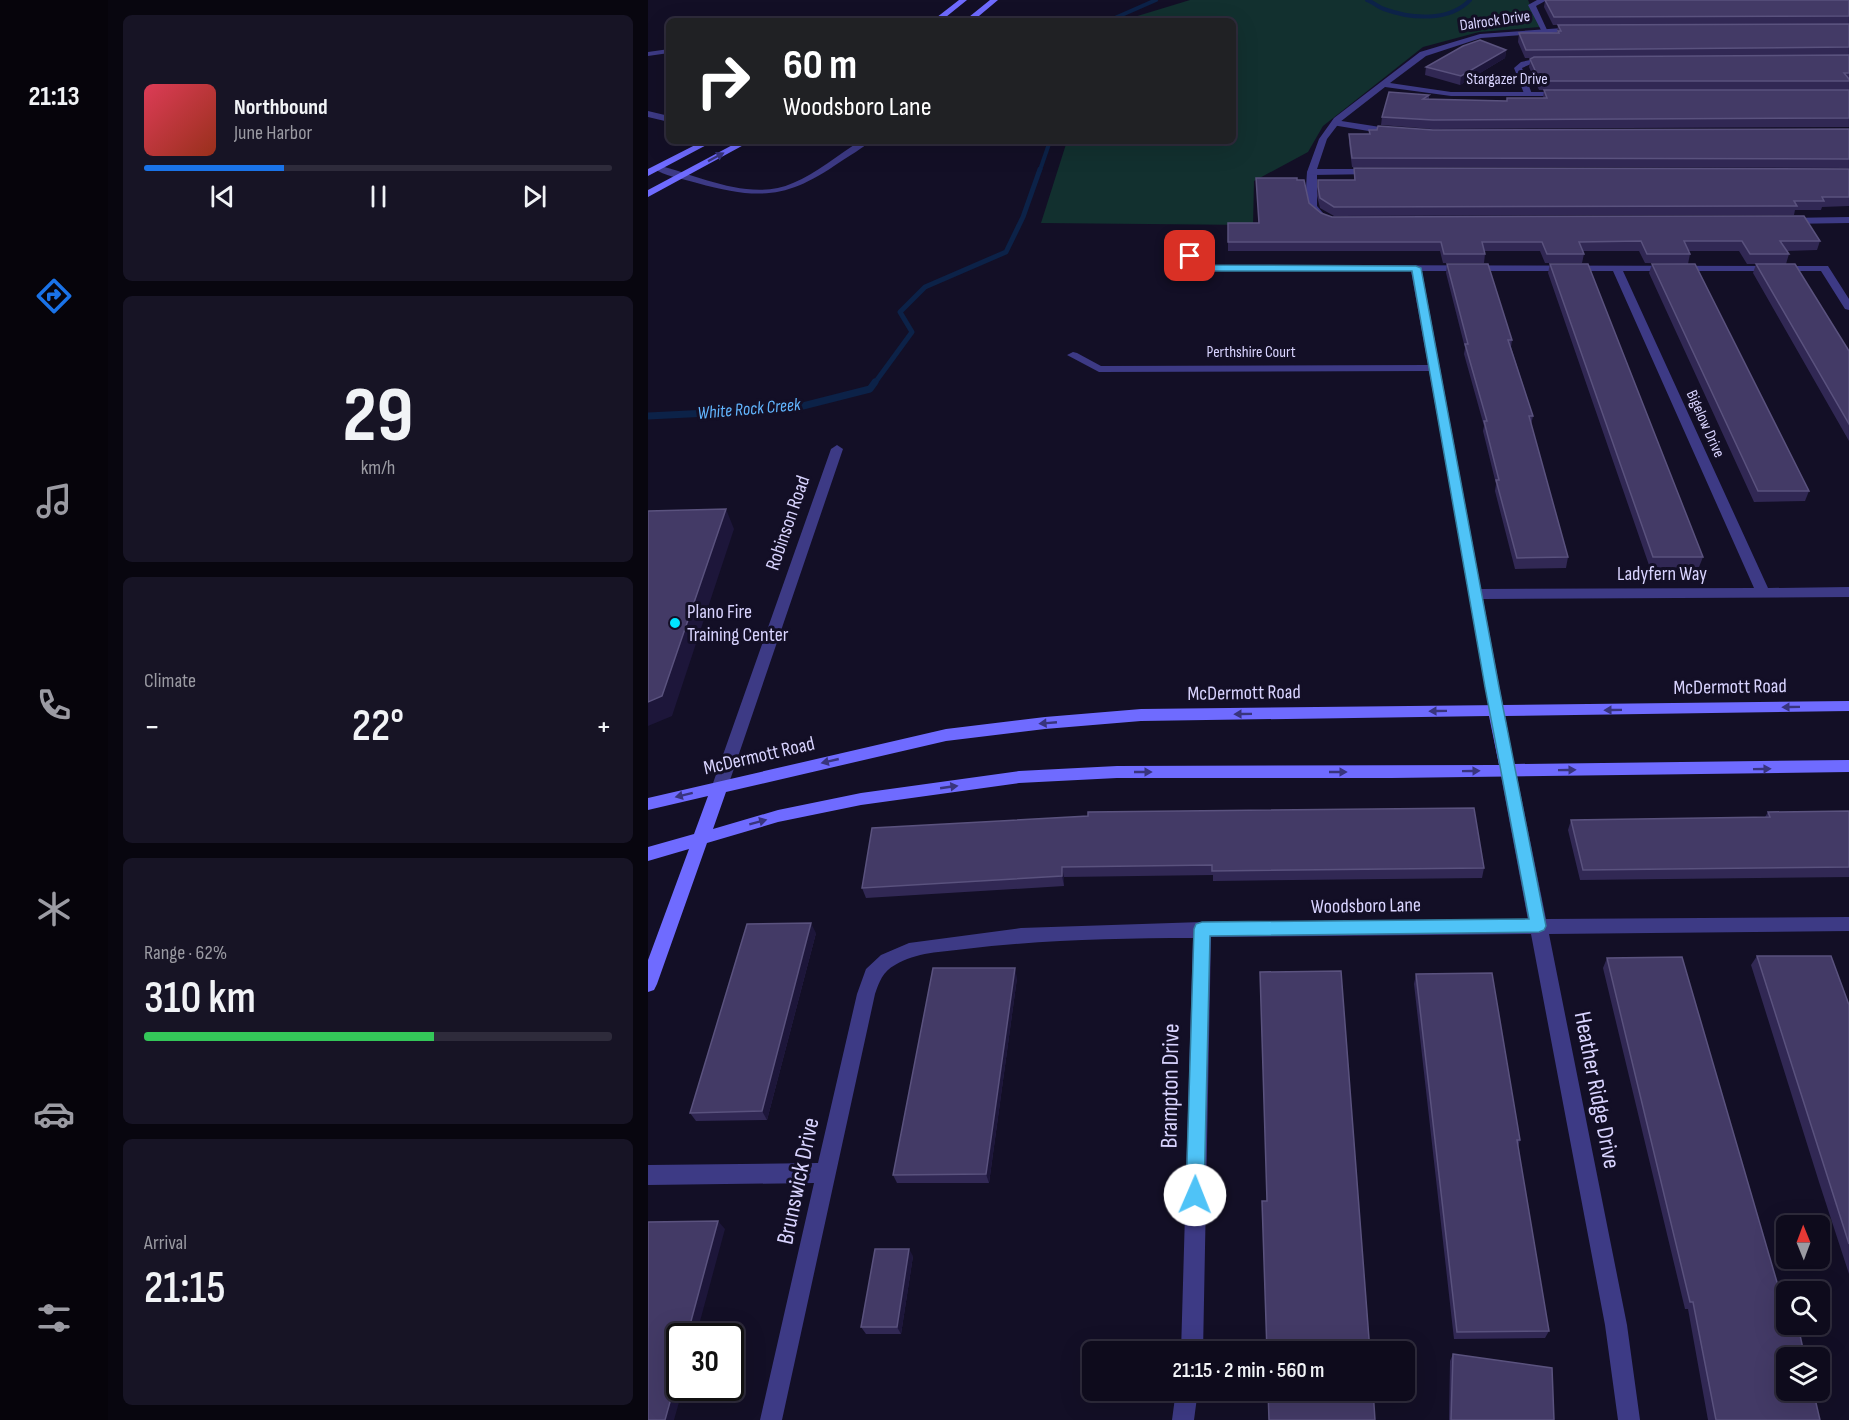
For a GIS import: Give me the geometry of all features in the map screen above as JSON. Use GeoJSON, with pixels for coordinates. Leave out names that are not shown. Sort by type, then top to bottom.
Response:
{"type":"FeatureCollection","features":[{"type":"Feature","properties":{"kind":"main road"},"geometry":{"type":"LineString","coordinates":[[940,18],[963,0]]}},
{"type":"Feature","properties":{"kind":"main road"},"geometry":{"type":"LineString","coordinates":[[972,18],[994,0]]}},
{"type":"Feature","properties":{"kind":"main road"},"geometry":{"type":"LineString","coordinates":[[648,173],[704,144]]}},
{"type":"Feature","properties":{"kind":"main road"},"geometry":{"type":"LineString","coordinates":[[648,194],[741,144]]}},
{"type":"Feature","properties":{"kind":"main road","name":"McDermott Road"},"geometry":{"type":"LineString","coordinates":[[648,804],[946,735],[1141,715],[1849,706]]}},
{"type":"Feature","properties":{"kind":"main road"},"geometry":{"type":"LineString","coordinates":[[1496,711],[1508,771]]}},
{"type":"Feature","properties":{"kind":"main road"},"geometry":{"type":"LineString","coordinates":[[648,854],[778,816],[861,800],[1019,777],[1117,772],[1508,771],[1849,766]]}},
{"type":"Feature","properties":{"kind":"main road","name":"Robinson Road"},"geometry":{"type":"LineString","coordinates":[[648,984],[720,786]]}},
{"type":"Feature","properties":{"kind":"street"},"geometry":{"type":"LineString","coordinates":[[1543,0],[1532,5],[1545,30]]}},
{"type":"Feature","properties":{"kind":"street","name":"Dalrock Drive"},"geometry":{"type":"LineString","coordinates":[[1332,221],[1314,214],[1310,187],[1312,172],[1323,139],[1335,123],[1381,84],[1423,54],[1456,41],[1480,36],[1582,29]]}},
{"type":"Feature","properties":{"kind":"street"},"geometry":{"type":"LineString","coordinates":[[648,54],[666,51]]}},
{"type":"Feature","properties":{"kind":"street"},"geometry":{"type":"LineString","coordinates":[[1528,94],[1518,68],[1531,61],[1556,60]]}},
{"type":"Feature","properties":{"kind":"street","name":"Stargazer Drive"},"geometry":{"type":"LineString","coordinates":[[1381,84],[1451,94],[1576,94]]}},
{"type":"Feature","properties":{"kind":"street"},"geometry":{"type":"LineString","coordinates":[[648,114],[666,118]]}},
{"type":"Feature","properties":{"kind":"street"},"geometry":{"type":"LineString","coordinates":[[1335,123],[1400,133]]}},
{"type":"Feature","properties":{"kind":"street"},"geometry":{"type":"LineString","coordinates":[[658,168],[682,176],[764,193],[794,186],[861,144]]}},
{"type":"Feature","properties":{"kind":"street"},"geometry":{"type":"LineString","coordinates":[[1312,172],[1384,172]]}},
{"type":"Feature","properties":{"kind":"street"},"geometry":{"type":"LineString","coordinates":[[1778,221],[1849,220]]}},
{"type":"Feature","properties":{"kind":"street"},"geometry":{"type":"LineString","coordinates":[[1190,256],[1210,268],[1824,268],[1849,307]]}},
{"type":"Feature","properties":{"kind":"street"},"geometry":{"type":"LineString","coordinates":[[1416,268],[1496,711]]}},
{"type":"Feature","properties":{"kind":"street","name":"Bigelow Drive"},"geometry":{"type":"LineString","coordinates":[[1617,268],[1763,593]]}},
{"type":"Feature","properties":{"kind":"street","name":"Perthshire Court"},"geometry":{"type":"LineString","coordinates":[[1073,355],[1099,369],[1434,368]]}},
{"type":"Feature","properties":{"kind":"street","name":"Robinson Road"},"geometry":{"type":"LineString","coordinates":[[720,786],[837,449]]}},
{"type":"Feature","properties":{"kind":"street","name":"Ladyfern Way"},"geometry":{"type":"LineString","coordinates":[[1475,594],[1849,592]]}},
{"type":"Feature","properties":{"kind":"street","name":"Heather Ridge Drive"},"geometry":{"type":"LineString","coordinates":[[1508,771],[1616,1325],[1629,1420]]}},
{"type":"Feature","properties":{"kind":"street","name":"Woodsboro Lane"},"geometry":{"type":"LineString","coordinates":[[887,960],[915,948],[1021,935],[1098,931],[1849,924]]}},
{"type":"Feature","properties":{"kind":"street","name":"Brampton Drive"},"geometry":{"type":"LineString","coordinates":[[1192,1341],[1202,929]]}},
{"type":"Feature","properties":{"kind":"street","name":"Brunswick Drive"},"geometry":{"type":"LineString","coordinates":[[771,1420],[866,994],[872,975],[887,960]]}},
{"type":"Feature","properties":{"kind":"street"},"geometry":{"type":"LineString","coordinates":[[648,1175],[826,1173]]}},
{"type":"Feature","properties":{"kind":"street"},"geometry":{"type":"LineString","coordinates":[[1183,1420],[1186,1401]]}},
{"type":"Feature","properties":{"kind":"green space"},"geometry":{"type":"Polygon","coordinates":[[[1190,0],[1528,0],[1540,27],[1479,32],[1423,47],[1323,126],[1308,152],[1254,181],[1253,225],[1041,223],[1066,144],[1236,144],[1236,18],[1131,18],[1190,0]]]}},
{"type":"Feature","properties":{"kind":"building"},"geometry":{"type":"Polygon","coordinates":[[[1545,0],[1849,0],[1849,16],[1554,17],[1545,0]]]}},
{"type":"Feature","properties":{"kind":"building"},"geometry":{"type":"Polygon","coordinates":[[[1849,24],[1849,47],[1526,50],[1519,33],[1559,33],[1558,31],[1561,31],[1558,25],[1849,24]]]}},
{"type":"Feature","properties":{"kind":"building"},"geometry":{"type":"Polygon","coordinates":[[[1480,40],[1506,50],[1461,76],[1426,67],[1463,46],[1480,40]]]}},
{"type":"Feature","properties":{"kind":"building"},"geometry":{"type":"Polygon","coordinates":[[[1849,55],[1849,73],[1844,73],[1849,81],[1540,81],[1530,59],[1534,57],[1849,55]]]}},
{"type":"Feature","properties":{"kind":"building"},"geometry":{"type":"Polygon","coordinates":[[[1544,90],[1849,90],[1849,118],[1433,120],[1382,117],[1389,92],[1429,95],[1423,99],[1507,101],[1507,98],[1547,98],[1544,90]]]}},
{"type":"Feature","properties":{"kind":"building"},"geometry":{"type":"Polygon","coordinates":[[[1378,126],[1433,130],[1849,129],[1849,159],[1352,158],[1349,134],[1370,134],[1369,130],[1377,130],[1378,126]]]}},
{"type":"Feature","properties":{"kind":"building"},"geometry":{"type":"Polygon","coordinates":[[[1354,168],[1849,169],[1849,197],[1822,197],[1824,201],[1794,201],[1797,206],[1334,207],[1320,198],[1318,180],[1355,180],[1354,168]]]}},
{"type":"Feature","properties":{"kind":"building"},"geometry":{"type":"Polygon","coordinates":[[[1256,178],[1304,180],[1309,203],[1321,213],[1332,217],[1804,216],[1820,241],[1780,241],[1789,254],[1750,254],[1742,241],[1684,241],[1690,254],[1647,254],[1641,241],[1579,242],[1584,254],[1547,254],[1542,242],[1482,242],[1485,254],[1444,254],[1441,242],[1228,242],[1228,223],[1259,223],[1256,178]]]}},
{"type":"Feature","properties":{"kind":"building"},"geometry":{"type":"Polygon","coordinates":[[[1447,264],[1488,264],[1512,340],[1508,340],[1533,416],[1529,416],[1568,557],[1517,558],[1496,480],[1499,480],[1484,421],[1487,421],[1465,344],[1468,344],[1447,264]]]}},
{"type":"Feature","properties":{"kind":"building"},"geometry":{"type":"Polygon","coordinates":[[[1550,264],[1588,264],[1703,557],[1653,557],[1550,264]]]}},
{"type":"Feature","properties":{"kind":"building"},"geometry":{"type":"Polygon","coordinates":[[[1652,264],[1695,264],[1809,491],[1758,491],[1652,264]]]}},
{"type":"Feature","properties":{"kind":"building"},"geometry":{"type":"Polygon","coordinates":[[[1756,264],[1795,264],[1849,351],[1849,424],[1756,264]]]}},
{"type":"Feature","properties":{"kind":"building","name":"Plano Fire Training Center"},"geometry":{"type":"Polygon","coordinates":[[[726,509],[662,696],[648,702],[648,511],[726,509]]]}},
{"type":"Feature","properties":{"kind":"building"},"geometry":{"type":"Polygon","coordinates":[[[1474,808],[1484,868],[1212,871],[1212,865],[1062,867],[1062,876],[862,888],[872,828],[1088,816],[1088,812],[1474,808]]]}},
{"type":"Feature","properties":{"kind":"building"},"geometry":{"type":"Polygon","coordinates":[[[1849,811],[1849,867],[1583,870],[1571,820],[1770,817],[1768,812],[1849,811]]]}},
{"type":"Feature","properties":{"kind":"building"},"geometry":{"type":"Polygon","coordinates":[[[811,923],[762,1111],[690,1113],[747,924],[811,923]]]}},
{"type":"Feature","properties":{"kind":"building"},"geometry":{"type":"Polygon","coordinates":[[[1757,956],[1831,956],[1849,1005],[1849,1244],[1757,956]]]}},
{"type":"Feature","properties":{"kind":"building"},"geometry":{"type":"Polygon","coordinates":[[[1682,957],[1777,1281],[1776,1335],[1800,1335],[1803,1347],[1776,1347],[1776,1401],[1816,1401],[1820,1420],[1716,1420],[1693,1302],[1690,1302],[1607,958],[1682,957]]]}},
{"type":"Feature","properties":{"kind":"building"},"geometry":{"type":"Polygon","coordinates":[[[933,968],[1015,968],[986,1174],[893,1175],[933,968]]]}},
{"type":"Feature","properties":{"kind":"building"},"geometry":{"type":"Polygon","coordinates":[[[1341,971],[1369,1341],[1267,1341],[1262,1201],[1267,1201],[1260,972],[1341,971]]]}},
{"type":"Feature","properties":{"kind":"building"},"geometry":{"type":"Polygon","coordinates":[[[1492,973],[1549,1331],[1457,1332],[1416,974],[1492,973]]]}},
{"type":"Feature","properties":{"kind":"building"},"geometry":{"type":"Polygon","coordinates":[[[718,1221],[691,1323],[666,1323],[666,1401],[670,1401],[665,1420],[648,1420],[648,1222],[718,1221]]]}},
{"type":"Feature","properties":{"kind":"building"},"geometry":{"type":"Polygon","coordinates":[[[875,1249],[909,1249],[897,1327],[861,1327],[875,1249]]]}},
{"type":"Feature","properties":{"kind":"building"},"geometry":{"type":"Polygon","coordinates":[[[1453,1354],[1552,1368],[1554,1420],[1451,1420],[1453,1354]]]}},
{"type":"Feature","properties":{"kind":"building"},"geometry":{"type":"Polygon","coordinates":[[[1268,1401],[1374,1401],[1375,1420],[1269,1420],[1268,1401]]]}},
{"type":"Feature","properties":{"kind":"waterway","name":"White Rock Creek"},"geometry":{"type":"LineString","coordinates":[[1115,18],[1156,0]]}},
{"type":"Feature","properties":{"kind":"waterway"},"geometry":{"type":"LineString","coordinates":[[1367,0],[1382,8],[1418,16],[1452,12],[1470,0]]}},
{"type":"Feature","properties":{"kind":"waterway","name":"White Rock Creek"},"geometry":{"type":"LineString","coordinates":[[1040,170],[1049,144]]}},
{"type":"Feature","properties":{"kind":"waterway","name":"White Rock Creek"},"geometry":{"type":"LineString","coordinates":[[874,384],[912,332],[900,312],[925,287],[1006,252],[1023,217],[1040,169]]}},
{"type":"Feature","properties":{"kind":"waterway","name":"White Rock Creek"},"geometry":{"type":"LineString","coordinates":[[648,416],[791,409],[870,389],[875,382]]}},
{"type":"Feature","properties":{"kind":"place","name":"Plano Fire Training Center"},"geometry":{"type":"Point","coordinates":[675,623]}},
{"type":"Feature","properties":{"kind":"route"},"geometry":{"type":"LineString","coordinates":[[1190,256],[1210,268],[1416,268],[1492,687],[1539,926],[1202,929],[1195,1195]]}}]}
